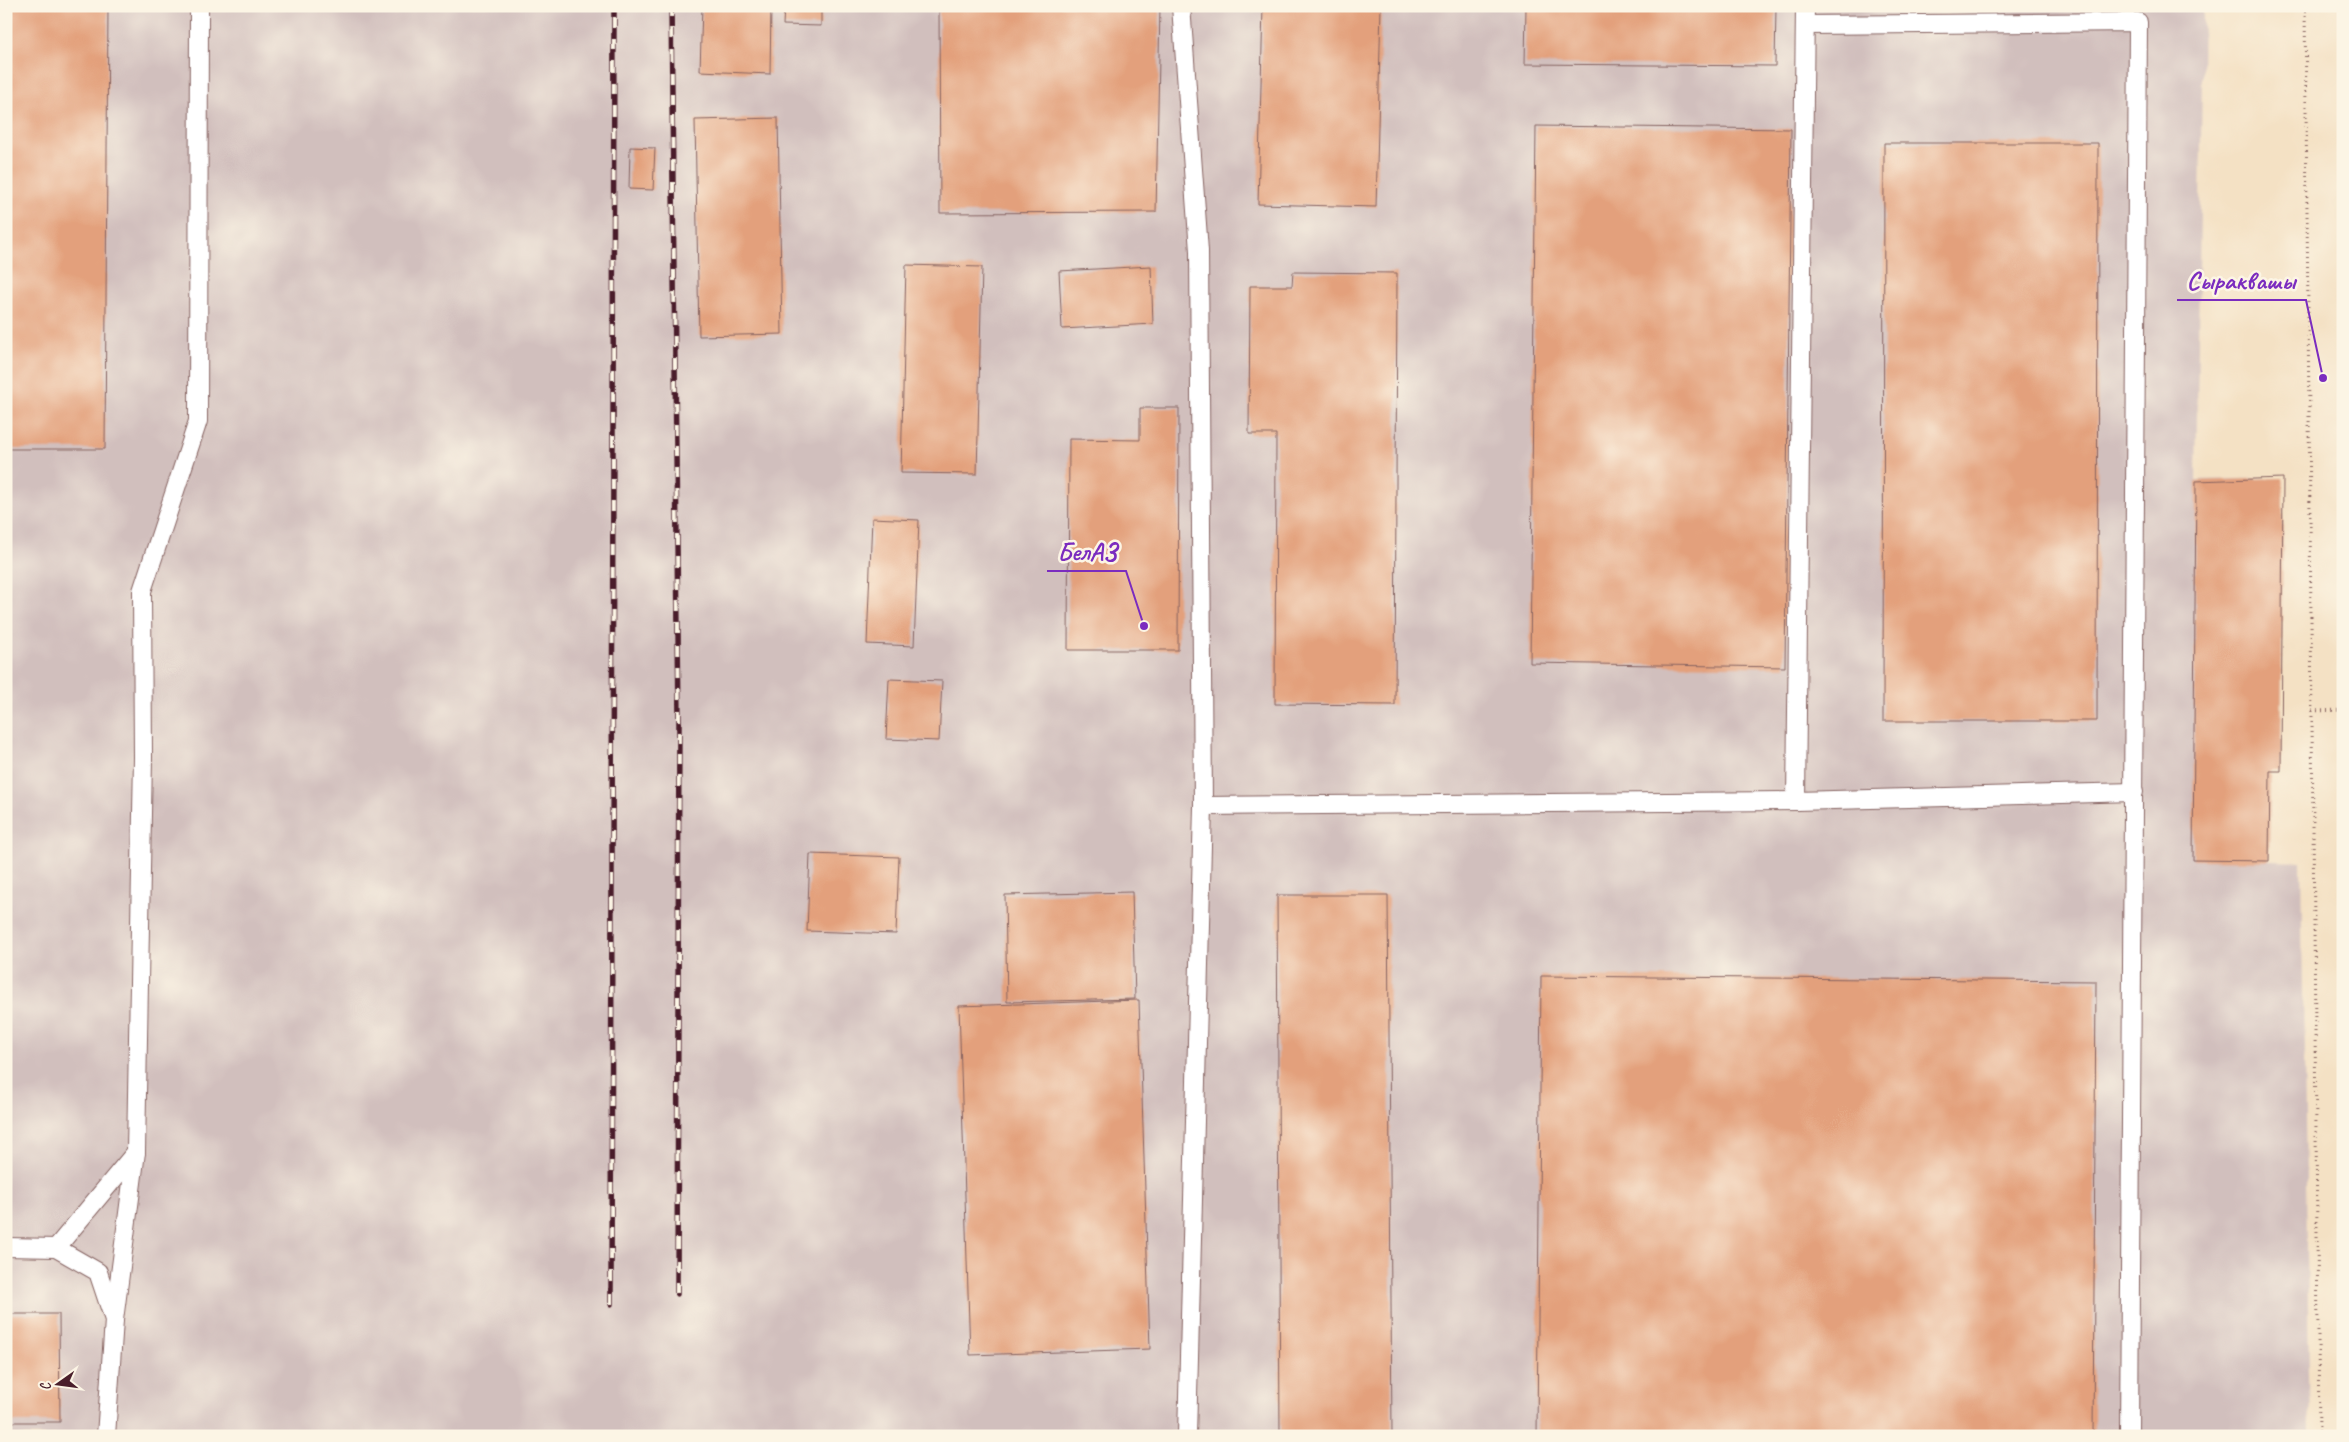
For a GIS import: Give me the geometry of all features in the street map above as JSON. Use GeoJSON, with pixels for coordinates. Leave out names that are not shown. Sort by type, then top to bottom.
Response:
{"type":"FeatureCollection","features":[{"type":"Feature","properties":{"kind":"lane"},"geometry":{"type":"LineString","coordinates":[[106,1436],[114,1320],[136,1152],[143,757],[142,590],[198,421],[199,6]]}},
{"type":"Feature","properties":{"kind":"lane"},"geometry":{"type":"LineString","coordinates":[[1181,6],[1199,251],[1203,806],[1187,1436]]}},
{"type":"Feature","properties":{"kind":"lane"},"geometry":{"type":"LineString","coordinates":[[1796,801],[1805,6]]}},
{"type":"Feature","properties":{"kind":"lane"},"geometry":{"type":"LineString","coordinates":[[1805,25],[2138,22],[2129,1436]]}},
{"type":"Feature","properties":{"kind":"lane"},"geometry":{"type":"LineString","coordinates":[[1203,806],[1796,801],[2134,792]]}},
{"type":"Feature","properties":{"kind":"lane"},"geometry":{"type":"LineString","coordinates":[[56,1248],[136,1152]]}},
{"type":"Feature","properties":{"kind":"lane"},"geometry":{"type":"LineString","coordinates":[[6,1247],[56,1248],[98,1272],[114,1320]]}},
{"type":"Feature","properties":{"kind":"path"},"geometry":{"type":"LineString","coordinates":[[2305,6],[2319,1436]]}},
{"type":"Feature","properties":{"kind":"path"},"geometry":{"type":"LineString","coordinates":[[2312,711],[2343,710]]}},
{"type":"Feature","properties":{"kind":"shaded area"},"geometry":{"type":"Polygon","coordinates":[[[6,6],[2203,6],[2196,480],[2283,478],[2281,771],[2270,771],[2269,861],[2301,862],[2310,1436],[6,1436],[6,6]]]}},
{"type":"Feature","properties":{"kind":"building"},"geometry":{"type":"Polygon","coordinates":[[[6,6],[108,6],[105,449],[6,449],[6,6]]]}},
{"type":"Feature","properties":{"kind":"building"},"geometry":{"type":"Polygon","coordinates":[[[702,6],[771,6],[770,74],[700,71],[702,6]]]}},
{"type":"Feature","properties":{"kind":"building"},"geometry":{"type":"Polygon","coordinates":[[[784,6],[821,6],[821,26],[783,25],[784,6]]]}},
{"type":"Feature","properties":{"kind":"building"},"geometry":{"type":"Polygon","coordinates":[[[939,6],[1160,6],[1156,212],[940,213],[939,6]]]}},
{"type":"Feature","properties":{"kind":"building"},"geometry":{"type":"Polygon","coordinates":[[[1263,6],[1381,6],[1376,207],[1258,204],[1263,6]]]}},
{"type":"Feature","properties":{"kind":"building"},"geometry":{"type":"Polygon","coordinates":[[[1526,6],[1776,6],[1775,66],[1525,64],[1526,6]]]}},
{"type":"Feature","properties":{"kind":"building"},"geometry":{"type":"Polygon","coordinates":[[[778,118],[782,334],[699,336],[695,120],[778,118]]]}},
{"type":"Feature","properties":{"kind":"building"},"geometry":{"type":"Polygon","coordinates":[[[1536,126],[1791,129],[1785,667],[1530,663],[1536,126]]]}},
{"type":"Feature","properties":{"kind":"building"},"geometry":{"type":"Polygon","coordinates":[[[1884,143],[2098,143],[2097,721],[1883,721],[1884,143]]]}},
{"type":"Feature","properties":{"kind":"building"},"geometry":{"type":"Polygon","coordinates":[[[630,147],[655,148],[653,190],[629,189],[630,147]]]}},
{"type":"Feature","properties":{"kind":"building"},"geometry":{"type":"Polygon","coordinates":[[[906,265],[982,267],[977,474],[901,473],[906,265]]]}},
{"type":"Feature","properties":{"kind":"building"},"geometry":{"type":"Polygon","coordinates":[[[1151,266],[1153,324],[1062,329],[1059,271],[1151,266]]]}},
{"type":"Feature","properties":{"kind":"building"},"geometry":{"type":"Polygon","coordinates":[[[1293,272],[1397,273],[1395,705],[1275,704],[1276,434],[1249,434],[1250,286],[1292,286],[1293,272]]]}},
{"type":"Feature","properties":{"kind":"building"},"geometry":{"type":"Polygon","coordinates":[[[1140,408],[1179,408],[1178,650],[1068,650],[1069,439],[1140,440],[1140,408]]]}},
{"type":"Feature","properties":{"kind":"building"},"geometry":{"type":"Polygon","coordinates":[[[2283,478],[2281,771],[2270,771],[2269,861],[2193,860],[2196,481],[2283,478]]]}},
{"type":"Feature","properties":{"kind":"building"},"geometry":{"type":"Polygon","coordinates":[[[872,518],[919,520],[914,646],[867,644],[872,518]]]}},
{"type":"Feature","properties":{"kind":"building"},"geometry":{"type":"Polygon","coordinates":[[[889,679],[942,681],[939,741],[886,739],[889,679]]]}},
{"type":"Feature","properties":{"kind":"building"},"geometry":{"type":"Polygon","coordinates":[[[810,854],[899,857],[896,934],[807,931],[810,854]]]}},
{"type":"Feature","properties":{"kind":"building"},"geometry":{"type":"Polygon","coordinates":[[[1132,892],[1135,999],[1007,1002],[1005,895],[1132,892]]]}},
{"type":"Feature","properties":{"kind":"building"},"geometry":{"type":"Polygon","coordinates":[[[1277,895],[1388,895],[1392,1436],[1280,1436],[1277,895]]]}},
{"type":"Feature","properties":{"kind":"building"},"geometry":{"type":"Polygon","coordinates":[[[1541,976],[2096,981],[2093,1436],[1537,1436],[1541,976]]]}},
{"type":"Feature","properties":{"kind":"building"},"geometry":{"type":"Polygon","coordinates":[[[1139,1000],[1150,1349],[970,1355],[959,1006],[1139,1000]]]}},
{"type":"Feature","properties":{"kind":"building"},"geometry":{"type":"Polygon","coordinates":[[[6,1314],[59,1314],[60,1422],[6,1422],[6,1314]]]}},
{"type":"Feature","properties":{"kind":"railway"},"geometry":{"type":"LineString","coordinates":[[611,1304],[614,6]]}},
{"type":"Feature","properties":{"kind":"railway"},"geometry":{"type":"LineString","coordinates":[[671,6],[679,719],[677,1294]]}},
{"type":"Feature","properties":{"kind":"place","name":"Сыраквашы"},"geometry":{"type":"Point","coordinates":[2323,378]}},
{"type":"Feature","properties":{"kind":"place","name":"БелАЗ"},"geometry":{"type":"Point","coordinates":[1144,626]}}]}
